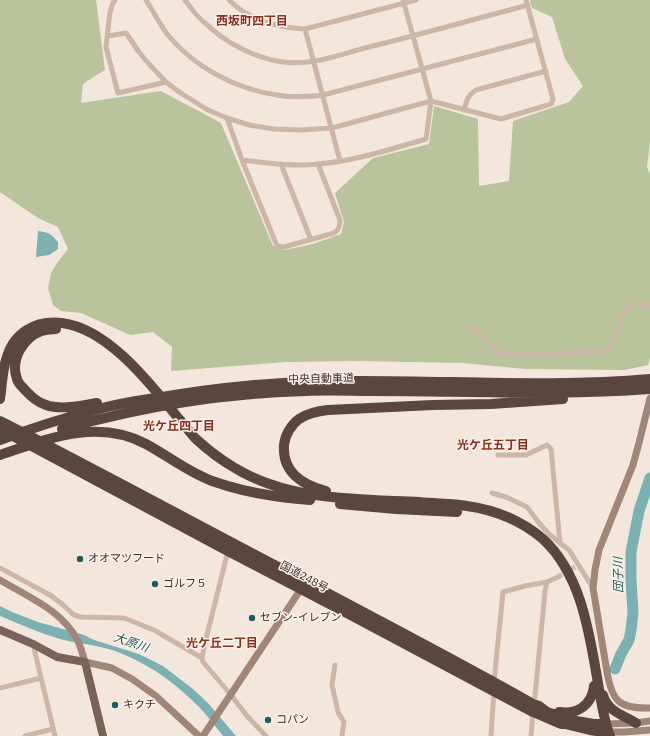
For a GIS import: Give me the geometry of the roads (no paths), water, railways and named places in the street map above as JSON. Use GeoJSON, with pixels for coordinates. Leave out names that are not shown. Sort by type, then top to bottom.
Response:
{"type":"FeatureCollection","features":[{"type":"Feature","properties":{"kind":"highway"},"geometry":{"type":"LineString","coordinates":[[0,399],[6,360],[12,343],[18,336],[29,328],[41,324],[62,323],[73,325],[98,337],[129,362],[195,438],[211,452],[235,468],[264,483],[303,493],[342,498],[466,506],[499,514],[525,526],[543,540],[558,556],[575,585],[582,604],[588,632],[596,686],[594,693],[588,702],[572,713],[535,707]]}},
{"type":"Feature","properties":{"kind":"highway"},"geometry":{"type":"LineString","coordinates":[[175,395],[136,398],[68,408],[46,405],[35,400],[20,385],[15,372],[16,359],[18,352],[27,340],[39,332],[63,329],[88,337],[131,373],[190,441],[211,460],[231,473],[262,489],[300,499]]}},
{"type":"Feature","properties":{"kind":"highway","name":"中央自動車道"},"geometry":{"type":"LineString","coordinates":[[67,431],[104,418],[146,409],[175,395],[223,388],[291,382],[346,381],[552,384],[619,382],[650,379]]}},
{"type":"Feature","properties":{"kind":"highway","name":"中央自動車道"},"geometry":{"type":"LineString","coordinates":[[175,395],[229,396],[305,391],[542,393],[650,389]]}},
{"type":"Feature","properties":{"kind":"highway"},"geometry":{"type":"LineString","coordinates":[[371,499],[318,489],[305,484],[297,478],[287,466],[284,441],[287,433],[299,419],[315,412],[328,410],[491,404],[604,395],[635,390]]}},
{"type":"Feature","properties":{"kind":"highway"},"geometry":{"type":"LineString","coordinates":[[0,440],[51,422],[136,398]]}},
{"type":"Feature","properties":{"kind":"highway","name":"国道248号"},"geometry":{"type":"LineString","coordinates":[[0,421],[74,459],[303,586],[494,687],[547,712],[576,721],[594,724],[605,731]]}},
{"type":"Feature","properties":{"kind":"highway","name":"国道248号"},"geometry":{"type":"LineString","coordinates":[[0,429],[228,551],[303,586]]}},
{"type":"Feature","properties":{"kind":"highway"},"geometry":{"type":"LineString","coordinates":[[2,453],[46,440],[67,431],[112,433],[132,437],[190,470],[235,488],[274,496],[336,504],[396,509],[476,512],[508,521],[536,539],[549,552],[567,578],[576,598],[585,632],[605,731]]}},
{"type":"Feature","properties":{"kind":"highway"},"geometry":{"type":"LineString","coordinates":[[596,686],[602,689],[605,700],[615,712],[639,727]]}},
{"type":"Feature","properties":{"kind":"highway","name":"国道248号"},"geometry":{"type":"LineString","coordinates":[[535,707],[553,721],[561,724],[590,730],[605,731]]}},
{"type":"Feature","properties":{"kind":"highway"},"geometry":{"type":"LineString","coordinates":[[561,724],[565,727],[591,736]]}},
{"type":"Feature","properties":{"kind":"main road"},"geometry":{"type":"LineString","coordinates":[[0,630],[33,644],[57,657],[85,662],[103,736]]}},
{"type":"Feature","properties":{"kind":"street"},"geometry":{"type":"LineString","coordinates":[[115,0],[110,12],[106,47],[118,94],[166,82]]}},
{"type":"Feature","properties":{"kind":"street"},"geometry":{"type":"LineString","coordinates":[[146,0],[167,33],[186,53],[215,74],[254,90],[278,96],[306,97],[323,95],[538,38]]}},
{"type":"Feature","properties":{"kind":"street"},"geometry":{"type":"LineString","coordinates":[[108,36],[126,32],[139,52],[166,82],[208,110],[249,125],[274,129],[301,130],[332,128],[431,101],[501,119],[552,104],[553,99],[538,38],[527,2],[413,36],[314,61],[295,63],[264,58],[232,44],[204,23],[193,11],[186,0]]}},
{"type":"Feature","properties":{"kind":"street"},"geometry":{"type":"LineString","coordinates":[[229,0],[240,10],[273,25],[305,29],[416,0]]}},
{"type":"Feature","properties":{"kind":"street"},"geometry":{"type":"LineString","coordinates":[[242,160],[281,164],[318,164],[354,158],[426,139],[431,101],[404,2]]}},
{"type":"Feature","properties":{"kind":"street"},"geometry":{"type":"LineString","coordinates":[[305,29],[340,161]]}},
{"type":"Feature","properties":{"kind":"street"},"geometry":{"type":"LineString","coordinates":[[464,110],[467,98],[476,90],[546,71]]}},
{"type":"Feature","properties":{"kind":"street"},"geometry":{"type":"LineString","coordinates":[[227,118],[242,160],[277,246],[284,247],[334,234],[338,231],[340,220],[318,164]]}},
{"type":"Feature","properties":{"kind":"street"},"geometry":{"type":"LineString","coordinates":[[281,164],[311,240]]}},
{"type":"Feature","properties":{"kind":"street"},"geometry":{"type":"LineString","coordinates":[[467,327],[479,333],[500,354],[608,352],[626,309],[632,304],[641,302],[650,306]]}},
{"type":"Feature","properties":{"kind":"street"},"geometry":{"type":"LineString","coordinates":[[650,398],[640,443],[633,466],[599,550],[593,588],[609,685],[618,701],[626,706],[634,708],[650,708]]}},
{"type":"Feature","properties":{"kind":"street"},"geometry":{"type":"LineString","coordinates":[[498,455],[526,455],[547,445],[551,449],[560,543]]}},
{"type":"Feature","properties":{"kind":"street"},"geometry":{"type":"LineString","coordinates":[[492,493],[506,497],[527,507],[549,534],[569,550],[593,588]]}},
{"type":"Feature","properties":{"kind":"street"},"geometry":{"type":"LineString","coordinates":[[228,551],[202,658],[203,662],[230,696],[266,736]]}},
{"type":"Feature","properties":{"kind":"street"},"geometry":{"type":"LineString","coordinates":[[0,568],[50,595],[74,615],[81,617],[124,618],[154,630],[202,658]]}},
{"type":"Feature","properties":{"kind":"street"},"geometry":{"type":"LineString","coordinates":[[491,736],[503,592],[547,582],[558,577]]}},
{"type":"Feature","properties":{"kind":"street"},"geometry":{"type":"LineString","coordinates":[[0,580],[30,596],[59,617],[71,631],[81,648],[85,662],[112,668],[132,679],[156,696],[199,736]]}},
{"type":"Feature","properties":{"kind":"street"},"geometry":{"type":"LineString","coordinates":[[531,736],[535,707],[544,591],[547,582]]}},
{"type":"Feature","properties":{"kind":"street"},"geometry":{"type":"LineString","coordinates":[[205,734],[303,586]]}},
{"type":"Feature","properties":{"kind":"street"},"geometry":{"type":"LineString","coordinates":[[33,644],[55,736]]}},
{"type":"Feature","properties":{"kind":"street"},"geometry":{"type":"LineString","coordinates":[[335,665],[332,685],[338,712],[344,722],[342,736]]}},
{"type":"Feature","properties":{"kind":"street"},"geometry":{"type":"LineString","coordinates":[[0,688],[41,678]]}},
{"type":"Feature","properties":{"kind":"street"},"geometry":{"type":"LineString","coordinates":[[629,736],[639,727],[650,721]]}},
{"type":"Feature","properties":{"kind":"street"},"geometry":{"type":"LineString","coordinates":[[605,731],[639,727],[650,730]]}},
{"type":"Feature","properties":{"kind":"street"},"geometry":{"type":"LineString","coordinates":[[25,736],[53,729]]}},
{"type":"Feature","properties":{"kind":"water"},"geometry":{"type":"Polygon","coordinates":[[[38,231],[50,234],[58,242],[58,249],[49,255],[36,257],[38,231]]]}},
{"type":"Feature","properties":{"kind":"water"},"geometry":{"type":"Polygon","coordinates":[[[0,606],[38,622],[84,635],[94,640],[139,654],[163,666],[193,689],[208,703],[236,736],[223,736],[205,713],[190,698],[173,683],[145,665],[110,649],[60,639],[0,616],[0,606]]]}},
{"type":"Feature","properties":{"kind":"waterway","name":"団子川"},"geometry":{"type":"LineString","coordinates":[[615,669],[629,640],[631,630],[633,613],[631,552],[639,511],[650,478]]}},
{"type":"Feature","properties":{"kind":"tunnel"},"geometry":{"type":"LineString","coordinates":[[558,577],[578,565]]}},
{"type":"Feature","properties":{"kind":"place","name":"オオマツフード"},"geometry":{"type":"Point","coordinates":[80,559]}},
{"type":"Feature","properties":{"kind":"place","name":"ゴルフ５"},"geometry":{"type":"Point","coordinates":[155,584]}},
{"type":"Feature","properties":{"kind":"place","name":"セブン-イレブン"},"geometry":{"type":"Point","coordinates":[252,618]}},
{"type":"Feature","properties":{"kind":"place","name":"キクチ"},"geometry":{"type":"Point","coordinates":[115,705]}},
{"type":"Feature","properties":{"kind":"place","name":"コパン"},"geometry":{"type":"Point","coordinates":[268,720]}},
{"type":"Feature","properties":{"kind":"district","name":"西坂町四丁目"},"geometry":{"type":"Point","coordinates":[252,22]}},
{"type":"Feature","properties":{"kind":"district","name":"光ケ丘四丁目"},"geometry":{"type":"Point","coordinates":[179,427]}},
{"type":"Feature","properties":{"kind":"district","name":"光ケ丘五丁目"},"geometry":{"type":"Point","coordinates":[493,446]}},
{"type":"Feature","properties":{"kind":"district","name":"光ケ丘二丁目"},"geometry":{"type":"Point","coordinates":[222,644]}},
{"type":"Feature","properties":{"kind":"water label","name":"大原川"},"geometry":{"type":"Point","coordinates":[131,643]}}]}
